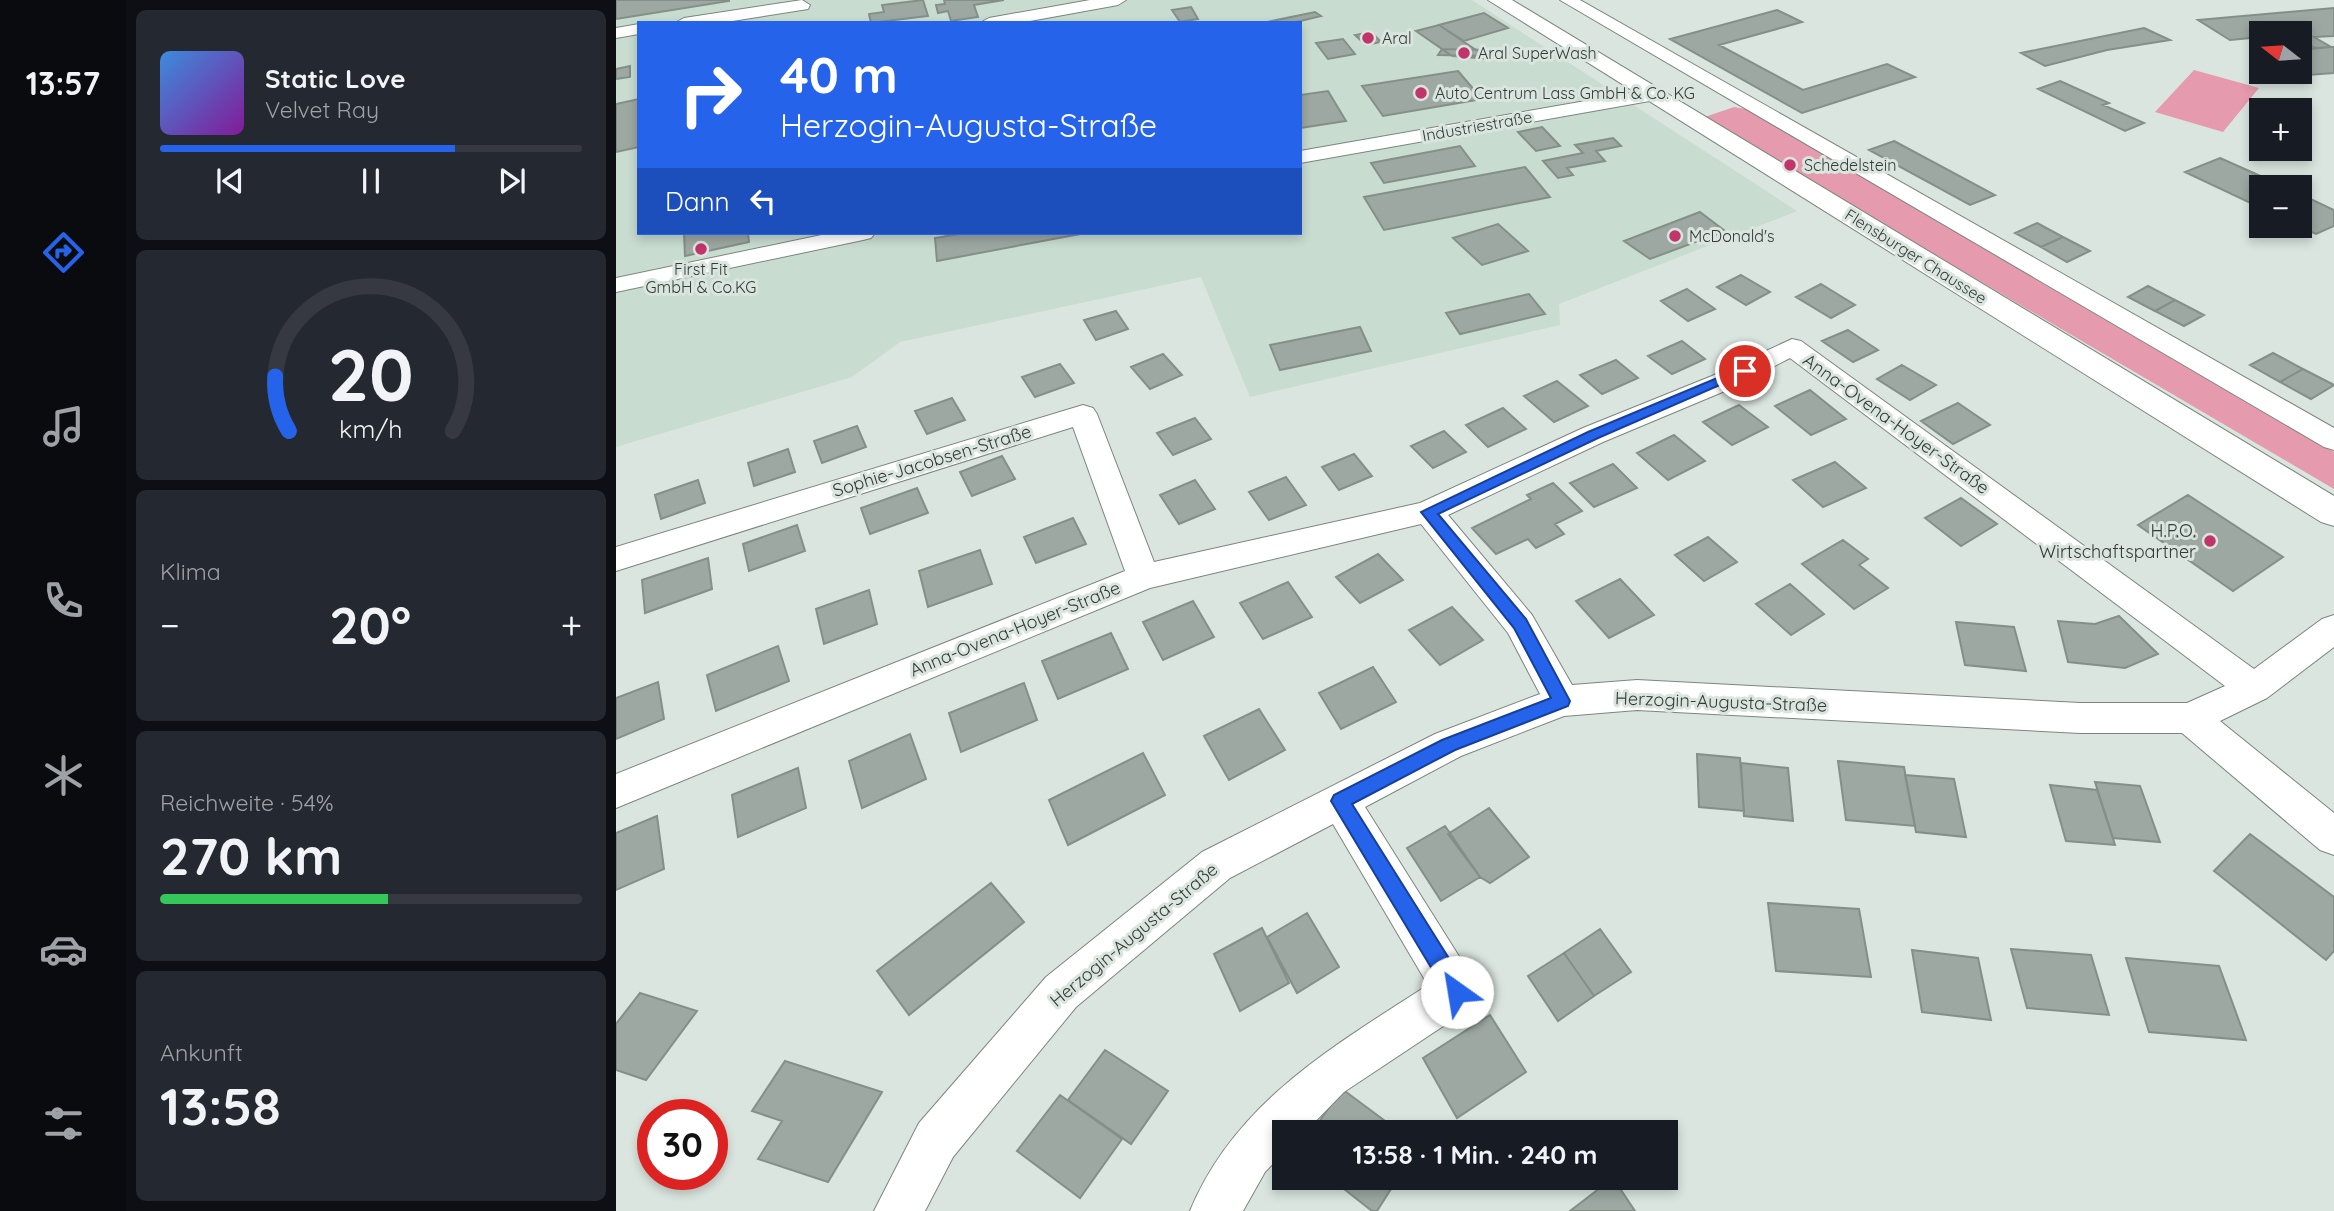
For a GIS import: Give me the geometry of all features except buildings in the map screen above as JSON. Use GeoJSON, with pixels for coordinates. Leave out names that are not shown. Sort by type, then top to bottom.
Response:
{"type":"FeatureCollection","features":[{"type":"Feature","properties":{"kind":"main road","name":"Flensburger Chaussee"},"geometry":{"type":"LineString","coordinates":[[1498,0],[2334,513]]}},
{"type":"Feature","properties":{"kind":"street"},"geometry":{"type":"LineString","coordinates":[[1000,21],[1118,0]]}},
{"type":"Feature","properties":{"kind":"street"},"geometry":{"type":"LineString","coordinates":[[1568,0],[2334,440]]}},
{"type":"Feature","properties":{"kind":"street"},"geometry":{"type":"LineString","coordinates":[[696,21],[800,3],[814,21]]}},
{"type":"Feature","properties":{"kind":"street"},"geometry":{"type":"LineString","coordinates":[[616,33],[637,30]]}},
{"type":"Feature","properties":{"kind":"street","name":"Industriestraße"},"geometry":{"type":"LineString","coordinates":[[1302,157],[1654,95]]}},
{"type":"Feature","properties":{"kind":"street"},"geometry":{"type":"LineString","coordinates":[[616,285],[854,235]]}},
{"type":"Feature","properties":{"kind":"street","name":"Anna-Ovena-Hoyer-Straße"},"geometry":{"type":"LineString","coordinates":[[616,791],[1143,577],[1429,512],[1593,435],[1722,382],[1793,347],[2254,688]]}},
{"type":"Feature","properties":{"kind":"street","name":"Sophie-Jacobsen-Straße"},"geometry":{"type":"LineString","coordinates":[[616,559],[1083,414],[1143,577]]}},
{"type":"Feature","properties":{"kind":"street"},"geometry":{"type":"LineString","coordinates":[[1429,512],[1520,624],[1562,701]]}},
{"type":"Feature","properties":{"kind":"street","name":"Herzogin-Augusta-Straße"},"geometry":{"type":"LineString","coordinates":[[898,1211],[936,1140],[1061,992],[1216,865],[1448,745],[1562,701],[1637,695],[2080,718],[2190,718],[2254,688],[2334,628]]}},
{"type":"Feature","properties":{"kind":"street"},"geometry":{"type":"LineString","coordinates":[[2190,718],[2334,837]]}},
{"type":"Feature","properties":{"kind":"street"},"geometry":{"type":"LineString","coordinates":[[1215,1211],[1248,1155],[1328,1076],[1457,992],[1340,801]]}},
{"type":"Feature","properties":{"kind":"shaded area"},"geometry":{"type":"Polygon","coordinates":[[[616,0],[1472,0],[1797,211],[1559,304],[1560,325],[1250,397],[1201,277],[900,342],[852,377],[616,447],[616,0]]]}},
{"type":"Feature","properties":{"kind":"shaded area"},"geometry":{"type":"Polygon","coordinates":[[[2194,70],[2259,88],[2223,132],[2155,112],[2194,70]]]}},
{"type":"Feature","properties":{"kind":"shaded area"},"geometry":{"type":"Polygon","coordinates":[[[1734,107],[1756,111],[2334,452],[2334,489],[1702,118],[1734,107]]]}},
{"type":"Feature","properties":{"kind":"place","name":"Aral"},"geometry":{"type":"Point","coordinates":[1368,38]}},
{"type":"Feature","properties":{"kind":"place","name":"Aral SuperWash"},"geometry":{"type":"Point","coordinates":[1464,53]}},
{"type":"Feature","properties":{"kind":"place","name":"Auto Centrum Lass GmbH & Co. KG"},"geometry":{"type":"Point","coordinates":[1421,93]}},
{"type":"Feature","properties":{"kind":"place","name":"Schedelstein"},"geometry":{"type":"Point","coordinates":[1790,165]}},
{"type":"Feature","properties":{"kind":"place","name":"McDonald's"},"geometry":{"type":"Point","coordinates":[1675,236]}},
{"type":"Feature","properties":{"kind":"place","name":"First Fit GmbH & Co.KG"},"geometry":{"type":"Point","coordinates":[701,249]}},
{"type":"Feature","properties":{"kind":"place","name":"H.P.O. Wirtschaftspartner"},"geometry":{"type":"Point","coordinates":[2210,541]}},
{"type":"Feature","properties":{"kind":"route"},"geometry":{"type":"LineString","coordinates":[[1457,992],[1340,801],[1448,745],[1562,701],[1520,624],[1429,512],[1593,435],[1745,371]]}}]}
